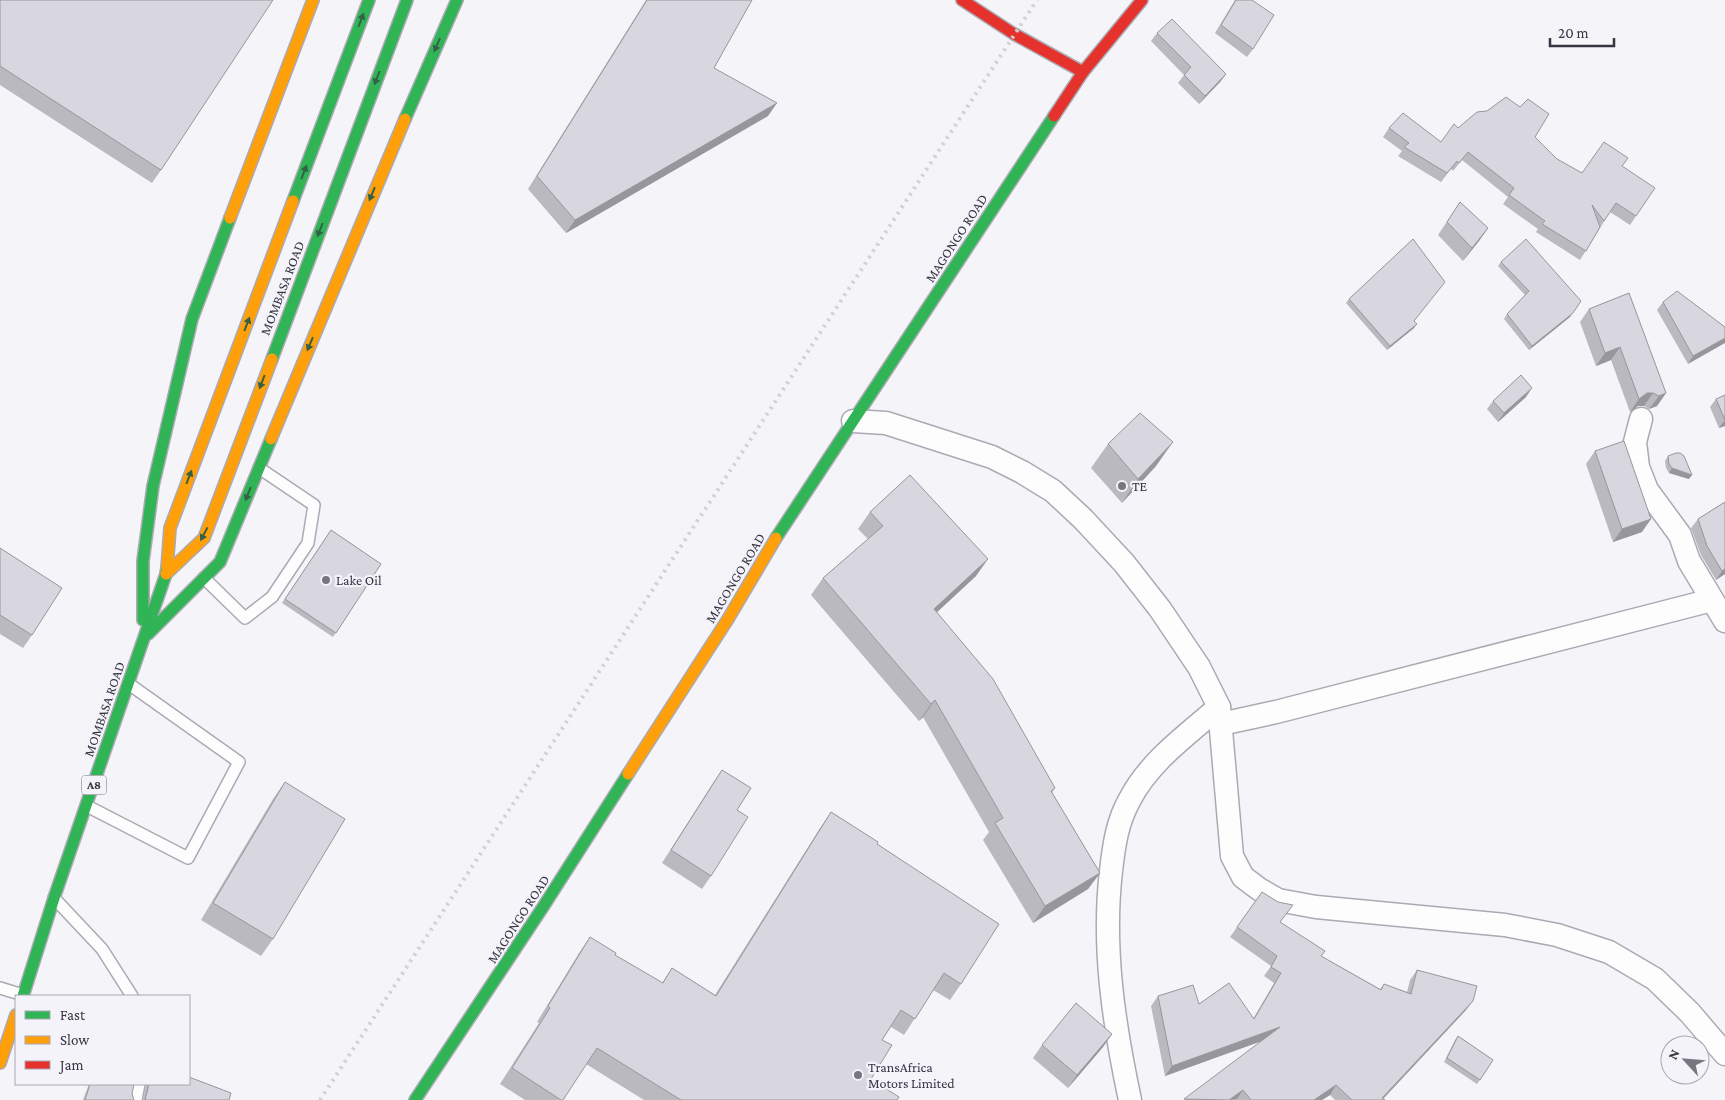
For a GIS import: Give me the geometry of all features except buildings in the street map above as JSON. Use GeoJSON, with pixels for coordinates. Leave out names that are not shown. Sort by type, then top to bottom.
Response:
{"type":"FeatureCollection","features":[{"type":"Feature","properties":{"kind":"main road"},"geometry":{"type":"LineString","coordinates":[[143,639],[143,561],[153,486],[192,319],[313,0]]}},
{"type":"Feature","properties":{"kind":"main road","name":"MOMBASA ROAD"},"geometry":{"type":"LineString","coordinates":[[23,995],[54,898],[166,574],[170,528],[369,0]]}},
{"type":"Feature","properties":{"kind":"main road","name":"MOMBASA ROAD"},"geometry":{"type":"LineString","coordinates":[[166,574],[204,538],[407,0]]}},
{"type":"Feature","properties":{"kind":"main road"},"geometry":{"type":"LineString","coordinates":[[143,639],[220,562],[383,168],[457,0]]}},
{"type":"Feature","properties":{"kind":"main road"},"geometry":{"type":"LineString","coordinates":[[962,0],[1014,34],[1083,72]]}},
{"type":"Feature","properties":{"kind":"main road","name":"MAGONGO ROAD"},"geometry":{"type":"LineString","coordinates":[[415,1100],[544,907],[728,619],[777,537],[1083,72],[1142,0]]}},
{"type":"Feature","properties":{"kind":"main road"},"geometry":{"type":"LineString","coordinates":[[0,1063],[15,1018]]}},
{"type":"Feature","properties":{"kind":"street"},"geometry":{"type":"LineString","coordinates":[[1641,419],[1635,442],[1638,467],[1647,490],[1680,535],[1689,561],[1725,621]]}},
{"type":"Feature","properties":{"kind":"street"},"geometry":{"type":"LineString","coordinates":[[853,421],[886,423],[992,457],[1022,472],[1053,491],[1083,519],[1124,563],[1160,609],[1200,667],[1220,715],[1232,856],[1243,877],[1258,889],[1278,900],[1316,906],[1505,925],[1557,934],[1609,952],[1655,979],[1690,1014],[1725,1054]]}},
{"type":"Feature","properties":{"kind":"street"},"geometry":{"type":"LineString","coordinates":[[1130,1100],[1118,1045],[1107,949],[1108,896],[1115,835],[1130,798],[1157,761],[1220,715],[1295,707],[1712,600]]}},
{"type":"Feature","properties":{"kind":"lane"},"geometry":{"type":"LineString","coordinates":[[204,578],[245,618],[272,597],[308,543],[314,505],[259,468]]}},
{"type":"Feature","properties":{"kind":"lane"},"geometry":{"type":"LineString","coordinates":[[86,806],[188,858],[239,762],[128,683]]}},
{"type":"Feature","properties":{"kind":"lane"},"geometry":{"type":"LineString","coordinates":[[54,898],[102,949],[131,995]]}},
{"type":"Feature","properties":{"kind":"lane"},"geometry":{"type":"LineString","coordinates":[[0,988],[20,995]]}},
{"type":"Feature","properties":{"kind":"lane"},"geometry":{"type":"LineString","coordinates":[[136,1100],[139,1085]]}},
{"type":"Feature","properties":{"kind":"railway"},"geometry":{"type":"LineString","coordinates":[[320,1100],[1037,0]]}},
{"type":"Feature","properties":{"kind":"traffic: fast"},"geometry":{"type":"LineString","coordinates":[[293,201],[369,0]]}},
{"type":"Feature","properties":{"kind":"traffic: fast"},"geometry":{"type":"LineString","coordinates":[[272,359],[407,0]]}},
{"type":"Feature","properties":{"kind":"traffic: fast"},"geometry":{"type":"LineString","coordinates":[[405,119],[457,0]]}},
{"type":"Feature","properties":{"kind":"traffic: fast"},"geometry":{"type":"LineString","coordinates":[[776,538],[1054,116]]}},
{"type":"Feature","properties":{"kind":"traffic: fast"},"geometry":{"type":"LineString","coordinates":[[143,620],[143,561],[153,486],[192,319],[230,218]]}},
{"type":"Feature","properties":{"kind":"traffic: fast"},"geometry":{"type":"LineString","coordinates":[[148,634],[220,562],[271,439]]}},
{"type":"Feature","properties":{"kind":"traffic: fast"},"geometry":{"type":"LineString","coordinates":[[23,995],[54,898],[167,568]]}},
{"type":"Feature","properties":{"kind":"traffic: fast"},"geometry":{"type":"LineString","coordinates":[[415,1100],[543,907],[628,774]]}},
{"type":"Feature","properties":{"kind":"traffic: slow"},"geometry":{"type":"LineString","coordinates":[[230,218],[313,0]]}},
{"type":"Feature","properties":{"kind":"traffic: slow"},"geometry":{"type":"LineString","coordinates":[[271,439],[405,119]]}},
{"type":"Feature","properties":{"kind":"traffic: slow"},"geometry":{"type":"LineString","coordinates":[[167,568],[170,528],[293,201]]}},
{"type":"Feature","properties":{"kind":"traffic: slow"},"geometry":{"type":"LineString","coordinates":[[166,574],[204,538],[272,359]]}},
{"type":"Feature","properties":{"kind":"traffic: slow"},"geometry":{"type":"LineString","coordinates":[[628,774],[728,619],[776,538]]}},
{"type":"Feature","properties":{"kind":"traffic: slow"},"geometry":{"type":"LineString","coordinates":[[0,1063],[15,1018]]}},
{"type":"Feature","properties":{"kind":"traffic: jam"},"geometry":{"type":"LineString","coordinates":[[962,0],[1014,34],[1083,72]]}},
{"type":"Feature","properties":{"kind":"traffic: jam"},"geometry":{"type":"LineString","coordinates":[[1054,116],[1083,72],[1142,0]]}},
{"type":"Feature","properties":{"kind":"place","name":"TE"},"geometry":{"type":"Point","coordinates":[1122,486]}},
{"type":"Feature","properties":{"kind":"place","name":"Lake Oil"},"geometry":{"type":"Point","coordinates":[326,580]}},
{"type":"Feature","properties":{"kind":"place","name":"TransAfrica Motors Limited"},"geometry":{"type":"Point","coordinates":[858,1075]}}]}
